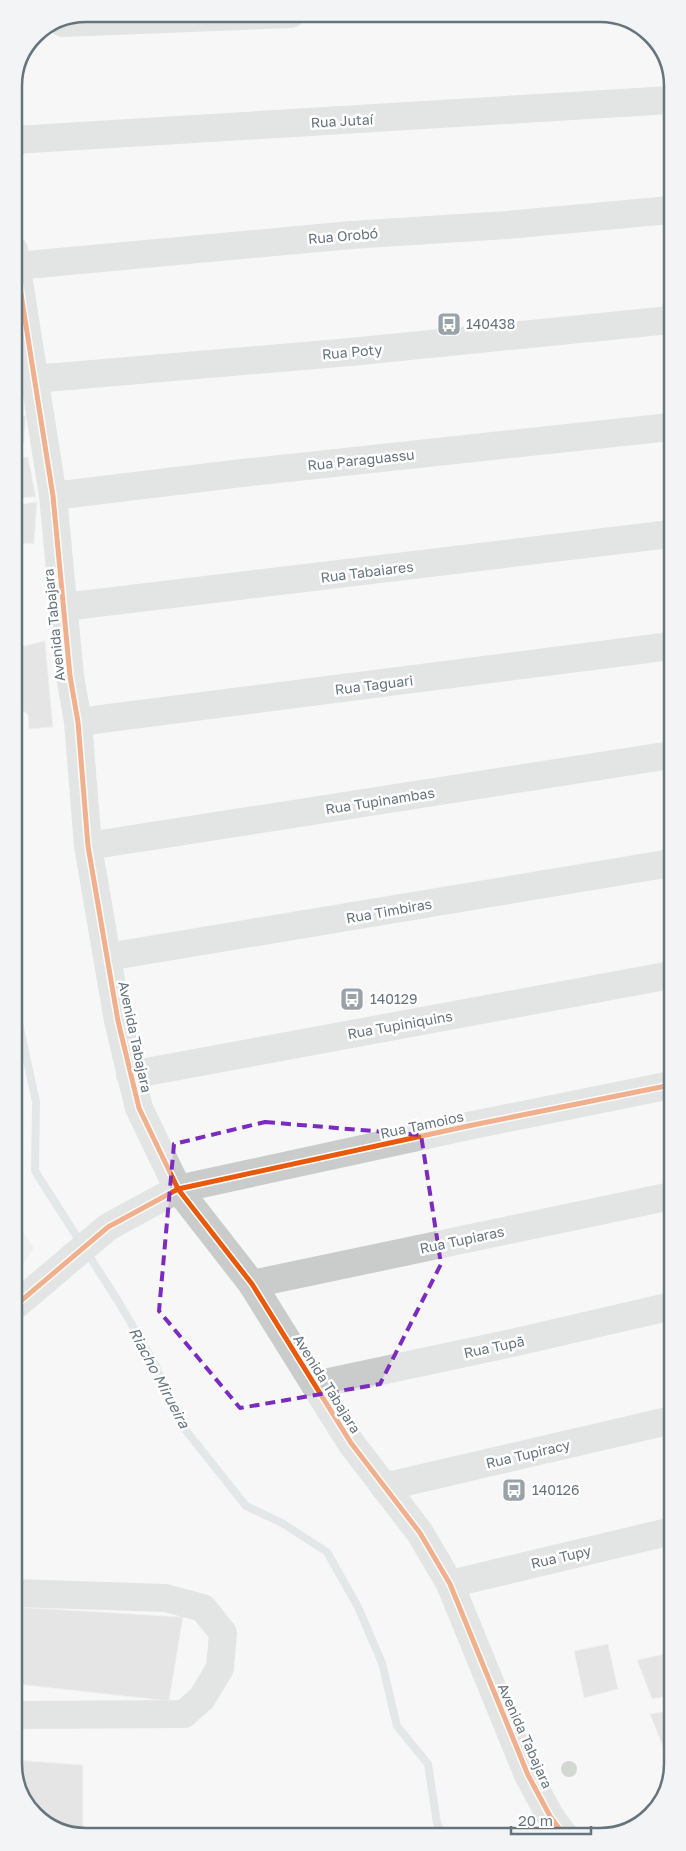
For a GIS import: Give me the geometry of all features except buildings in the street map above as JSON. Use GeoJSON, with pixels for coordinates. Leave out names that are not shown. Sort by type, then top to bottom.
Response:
{"type":"FeatureCollection","features":[{"type":"Feature","properties":{"kind":"street","name":"Rua Jutaí"},"geometry":{"type":"LineString","coordinates":[[23,139],[664,100]]}},
{"type":"Feature","properties":{"kind":"street","name":"Rua Orobó"},"geometry":{"type":"LineString","coordinates":[[23,257],[507,225],[664,211]]}},
{"type":"Feature","properties":{"kind":"street","name":"Avenida Tabajara"},"geometry":{"type":"LineString","coordinates":[[23,308],[53,496],[70,676],[78,722],[88,846],[107,957],[130,1075],[139,1108],[178,1189],[252,1284],[351,1443],[420,1533],[450,1584],[528,1775],[550,1816],[559,1828]]}},
{"type":"Feature","properties":{"kind":"street","name":"Rua Poty"},"geometry":{"type":"LineString","coordinates":[[34,379],[350,352],[664,321]]}},
{"type":"Feature","properties":{"kind":"street","name":"Rua Paraguassu"},"geometry":{"type":"LineString","coordinates":[[53,496],[242,472],[664,428]]}},
{"type":"Feature","properties":{"kind":"street","name":"Rua Tabaiares"},"geometry":{"type":"LineString","coordinates":[[64,607],[664,535]]}},
{"type":"Feature","properties":{"kind":"street","name":"Rua Taguari"},"geometry":{"type":"LineString","coordinates":[[78,722],[664,647]]}},
{"type":"Feature","properties":{"kind":"street","name":"Rua Tupinambas"},"geometry":{"type":"LineString","coordinates":[[88,846],[664,756]]}},
{"type":"Feature","properties":{"kind":"street","name":"Rua Timbiras"},"geometry":{"type":"LineString","coordinates":[[107,957],[664,864]]}},
{"type":"Feature","properties":{"kind":"street","name":"Rua Tupiniquins"},"geometry":{"type":"LineString","coordinates":[[130,1075],[664,976]]}},
{"type":"Feature","properties":{"kind":"street","name":"Rua Tamoios"},"geometry":{"type":"LineString","coordinates":[[22,1300],[108,1226],[178,1189],[468,1126],[664,1086]]}},
{"type":"Feature","properties":{"kind":"street","name":"Rua Tupiaras"},"geometry":{"type":"LineString","coordinates":[[252,1284],[664,1197]]}},
{"type":"Feature","properties":{"kind":"street","name":"Rua Tupã"},"geometry":{"type":"LineString","coordinates":[[315,1385],[512,1343],[664,1308]]}},
{"type":"Feature","properties":{"kind":"street","name":"Rua Tupiracy"},"geometry":{"type":"LineString","coordinates":[[384,1488],[664,1422]]}},
{"type":"Feature","properties":{"kind":"street","name":"Rua Tupy"},"geometry":{"type":"LineString","coordinates":[[450,1584],[664,1533]]}},
{"type":"Feature","properties":{"kind":"street"},"geometry":{"type":"LineString","coordinates":[[22,1593],[165,1598],[203,1608],[223,1633],[220,1668],[202,1698],[184,1714],[22,1715]]}},
{"type":"Feature","properties":{"kind":"highlighted area"},"geometry":{"type":"Polygon","coordinates":[[[265,1122],[421,1135],[441,1264],[380,1384],[240,1408],[159,1311],[174,1144],[265,1122]]]}},
{"type":"Feature","properties":{"kind":"shaded area"},"geometry":{"type":"Polygon","coordinates":[[[22,1230],[34,1248],[22,1265],[22,1230]]]}},
{"type":"Feature","properties":{"kind":"waterway","name":"Riacho Mirueira"},"geometry":{"type":"LineString","coordinates":[[22,1039],[36,1102],[35,1171],[118,1301],[155,1364],[180,1423],[246,1506],[282,1523],[327,1552],[358,1607],[382,1663],[397,1726],[428,1764],[439,1828]]}},
{"type":"Feature","properties":{"kind":"cycle path"},"geometry":{"type":"LineString","coordinates":[[23,306],[53,496],[70,676],[78,722],[88,846],[118,1021],[139,1108],[178,1189],[252,1284],[351,1443],[420,1533],[450,1584],[528,1775],[550,1816],[559,1828]]}},
{"type":"Feature","properties":{"kind":"cycle path"},"geometry":{"type":"LineString","coordinates":[[22,1300],[108,1227],[178,1189],[468,1126],[664,1086]]}},
{"type":"Feature","properties":{"kind":"place","name":"140438"},"geometry":{"type":"Point","coordinates":[449,324]}},
{"type":"Feature","properties":{"kind":"place","name":"140129"},"geometry":{"type":"Point","coordinates":[352,999]}},
{"type":"Feature","properties":{"kind":"place","name":"140126"},"geometry":{"type":"Point","coordinates":[514,1490]}}]}
